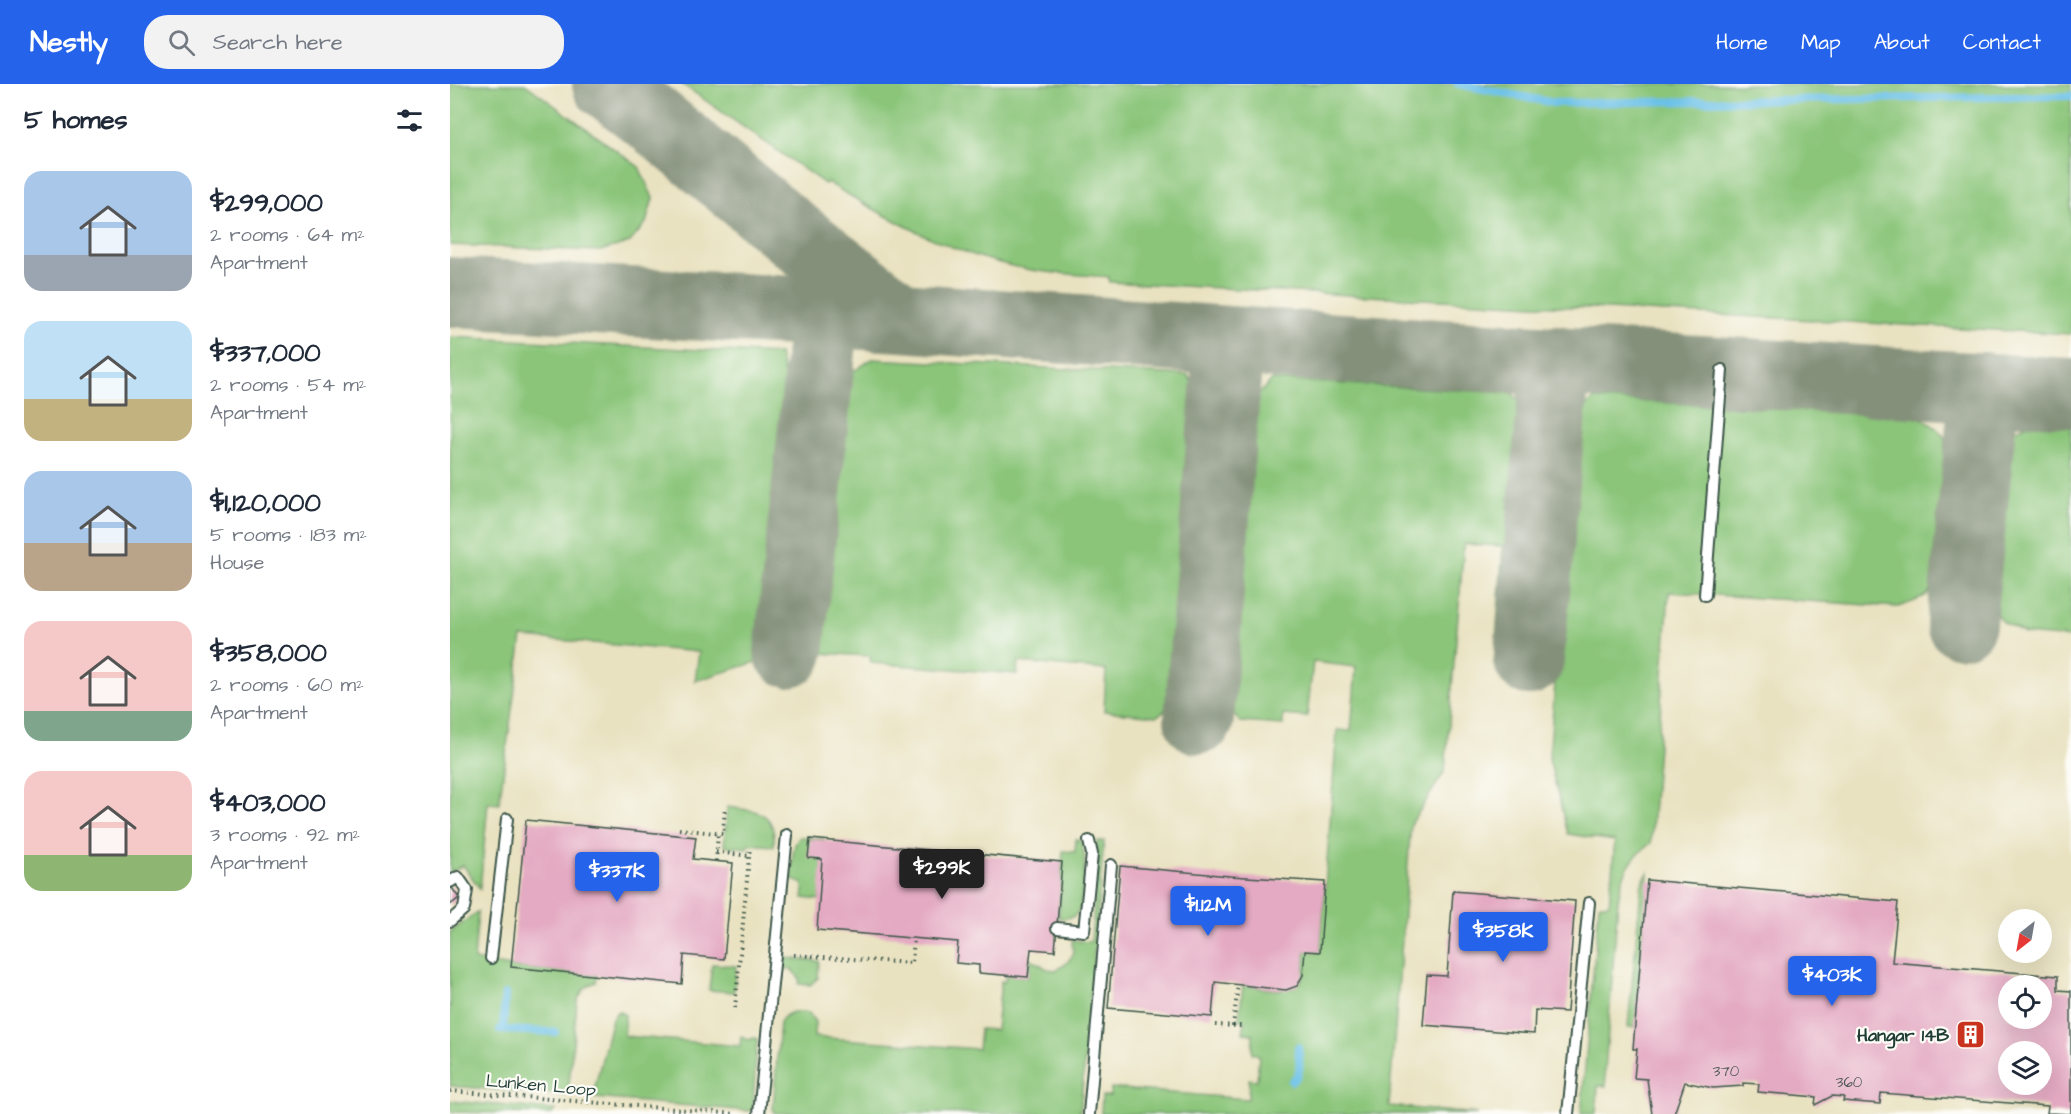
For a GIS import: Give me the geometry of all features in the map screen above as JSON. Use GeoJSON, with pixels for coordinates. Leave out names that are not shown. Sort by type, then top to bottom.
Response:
{"type":"FeatureCollection","features":[{"type":"Feature","properties":{"kind":"lane"},"geometry":{"type":"LineString","coordinates":[[1704,595],[1722,370]]}},
{"type":"Feature","properties":{"kind":"lane"},"geometry":{"type":"LineString","coordinates":[[491,958],[507,819]]}},
{"type":"Feature","properties":{"kind":"lane"},"geometry":{"type":"LineString","coordinates":[[759,1114],[787,835]]}},
{"type":"Feature","properties":{"kind":"lane"},"geometry":{"type":"LineString","coordinates":[[1057,928],[1084,931],[1092,854],[1089,841]]}},
{"type":"Feature","properties":{"kind":"lane"},"geometry":{"type":"LineString","coordinates":[[1089,1114],[1111,865]]}},
{"type":"Feature","properties":{"kind":"lane"},"geometry":{"type":"LineString","coordinates":[[450,882],[458,877],[467,890],[464,909],[450,921]]}},
{"type":"Feature","properties":{"kind":"lane"},"geometry":{"type":"LineString","coordinates":[[1568,1114],[1588,903]]}},
{"type":"Feature","properties":{"kind":"path"},"geometry":{"type":"LineString","coordinates":[[679,829],[723,834],[725,807]]}},
{"type":"Feature","properties":{"kind":"path"},"geometry":{"type":"LineString","coordinates":[[716,861],[718,833]]}},
{"type":"Feature","properties":{"kind":"path"},"geometry":{"type":"LineString","coordinates":[[735,1008],[750,847]]}},
{"type":"Feature","properties":{"kind":"path"},"geometry":{"type":"LineString","coordinates":[[716,852],[750,856]]}},
{"type":"Feature","properties":{"kind":"path"},"geometry":{"type":"LineString","coordinates":[[775,954],[912,963],[914,938]]}},
{"type":"Feature","properties":{"kind":"path"},"geometry":{"type":"LineString","coordinates":[[1233,1026],[1238,985]]}},
{"type":"Feature","properties":{"kind":"path"},"geometry":{"type":"LineString","coordinates":[[1215,1025],[1241,1026]]}},
{"type":"Feature","properties":{"kind":"path","name":"Lunken Loop"},"geometry":{"type":"LineString","coordinates":[[450,1091],[737,1114]]}},
{"type":"Feature","properties":{"kind":"green space"},"geometry":{"type":"Polygon","coordinates":[[[450,84],[525,84],[639,167],[653,198],[646,223],[630,242],[601,251],[450,245],[450,84]]]}},
{"type":"Feature","properties":{"kind":"green space"},"geometry":{"type":"Polygon","coordinates":[[[682,84],[2071,84],[2071,334],[1109,282],[1109,277],[1031,270],[977,256],[951,246],[900,223],[827,182],[825,184],[682,84]]]}},
{"type":"Feature","properties":{"kind":"green space"},"geometry":{"type":"Polygon","coordinates":[[[450,337],[779,354],[786,382],[763,660],[695,681],[699,652],[522,637],[499,804],[488,803],[480,889],[463,865],[450,873],[450,337]]]}},
{"type":"Feature","properties":{"kind":"green space"},"geometry":{"type":"Polygon","coordinates":[[[872,359],[1188,375],[1198,395],[1170,706],[1157,716],[1104,711],[1106,670],[1018,662],[1017,674],[871,663],[870,656],[819,653],[840,393],[845,377],[872,359]]]}},
{"type":"Feature","properties":{"kind":"green space"},"geometry":{"type":"Polygon","coordinates":[[[1272,380],[1512,393],[1528,410],[1506,658],[1494,665],[1503,546],[1464,544],[1445,771],[1411,824],[1389,1106],[1477,1114],[1101,1114],[1102,1096],[1110,1096],[1111,1088],[1248,1099],[1249,1079],[1257,1080],[1259,1055],[1252,1053],[1253,1034],[1243,1033],[1245,1021],[1239,1020],[1243,985],[1277,990],[1294,987],[1304,975],[1305,951],[1320,952],[1337,730],[1351,731],[1356,667],[1313,662],[1307,717],[1283,715],[1283,725],[1240,722],[1231,711],[1256,397],[1272,380]]]}},
{"type":"Feature","properties":{"kind":"green space"},"geometry":{"type":"Polygon","coordinates":[[[1594,399],[1918,416],[1937,429],[1944,437],[1948,448],[1949,474],[1941,572],[1930,592],[1916,601],[1898,607],[1669,592],[1651,843],[1632,861],[1622,882],[1618,900],[1605,1071],[1606,1086],[1598,1086],[1596,1114],[1581,1114],[1599,904],[1609,904],[1615,841],[1568,834],[1549,759],[1576,416],[1594,399]]]}},
{"type":"Feature","properties":{"kind":"green space"},"geometry":{"type":"Polygon","coordinates":[[[2033,422],[2071,424],[2071,638],[2025,634],[2001,621],[1993,607],[1989,586],[1995,501],[2003,451],[2014,430],[2033,422]]]}},
{"type":"Feature","properties":{"kind":"green space"},"geometry":{"type":"Polygon","coordinates":[[[727,807],[762,814],[772,825],[774,846],[748,844],[747,848],[724,846],[727,807]]]}},
{"type":"Feature","properties":{"kind":"green space"},"geometry":{"type":"Polygon","coordinates":[[[800,837],[824,839],[820,900],[803,898],[802,883],[792,880],[793,851],[800,837]]]}},
{"type":"Feature","properties":{"kind":"green space"},"geometry":{"type":"Polygon","coordinates":[[[1076,839],[1080,840],[1084,856],[1080,909],[1076,915],[1058,918],[1063,851],[1075,852],[1076,839]]]}},
{"type":"Feature","properties":{"kind":"green space"},"geometry":{"type":"Polygon","coordinates":[[[1097,841],[1104,841],[1080,1114],[774,1113],[780,1022],[786,1015],[793,1012],[809,1013],[815,1022],[814,1037],[978,1049],[980,1029],[996,1030],[1001,981],[1005,982],[1006,975],[1028,977],[1030,958],[1047,969],[1056,970],[1066,964],[1073,955],[1072,940],[1091,942],[1098,855],[1097,841]]]}},
{"type":"Feature","properties":{"kind":"green space"},"geometry":{"type":"Polygon","coordinates":[[[1648,873],[1635,1027],[1628,1027],[1641,889],[1648,873]]]}},
{"type":"Feature","properties":{"kind":"green space"},"geometry":{"type":"Polygon","coordinates":[[[478,912],[474,960],[511,967],[597,975],[596,982],[584,989],[577,1002],[568,1094],[566,1095],[450,1086],[450,932],[478,912]]]}},
{"type":"Feature","properties":{"kind":"green space"},"geometry":{"type":"Polygon","coordinates":[[[785,958],[819,961],[818,978],[810,985],[799,984],[800,979],[791,969],[784,968],[785,958]]]}},
{"type":"Feature","properties":{"kind":"green space"},"geometry":{"type":"Polygon","coordinates":[[[712,964],[736,966],[734,992],[709,990],[712,964]]]}},
{"type":"Feature","properties":{"kind":"green space"},"geometry":{"type":"Polygon","coordinates":[[[618,1011],[625,1015],[624,1036],[740,1046],[741,1036],[747,1040],[757,1039],[751,1111],[595,1098],[593,1095],[612,1018],[618,1011]]]}},
{"type":"Feature","properties":{"kind":"green space"},"geometry":{"type":"Polygon","coordinates":[[[450,1101],[556,1110],[552,1114],[450,1112],[450,1101]]]}},
{"type":"Feature","properties":{"kind":"building"},"geometry":{"type":"Polygon","coordinates":[[[526,820],[696,837],[693,859],[733,863],[724,959],[684,955],[682,984],[511,967],[526,820]]]}},
{"type":"Feature","properties":{"kind":"building"},"geometry":{"type":"Polygon","coordinates":[[[810,839],[1062,862],[1055,951],[1031,949],[1028,977],[979,973],[979,965],[956,963],[958,942],[817,930],[822,859],[808,858],[810,839]]]}},
{"type":"Feature","properties":{"kind":"building"},"geometry":{"type":"Polygon","coordinates":[[[1120,866],[1325,882],[1320,952],[1305,951],[1303,975],[1297,986],[1286,990],[1215,982],[1212,1017],[1108,1008],[1120,866]]]}},
{"type":"Feature","properties":{"kind":"building"},"geometry":{"type":"Polygon","coordinates":[[[1647,880],[1898,902],[1892,962],[2046,975],[1998,975],[1998,1029],[2052,1029],[2052,975],[2058,976],[2058,990],[2071,991],[2071,1114],[2047,1113],[2048,1106],[1881,1093],[1880,1104],[1843,1101],[1844,1097],[1832,1096],[1815,1105],[1816,1097],[1758,1092],[1759,1084],[1743,1083],[1743,1086],[1713,1088],[1685,1082],[1674,1114],[1652,1114],[1647,1079],[1634,1078],[1637,1049],[1633,1049],[1647,880]]]}},
{"type":"Feature","properties":{"kind":"building"},"geometry":{"type":"Polygon","coordinates":[[[450,885],[459,898],[450,905],[450,885]]]}},
{"type":"Feature","properties":{"kind":"building"},"geometry":{"type":"Polygon","coordinates":[[[1453,891],[1575,901],[1567,1012],[1535,1010],[1534,1034],[1423,1025],[1427,975],[1447,976],[1453,891]]]}},
{"type":"Feature","properties":{"kind":"waterway"},"geometry":{"type":"LineString","coordinates":[[1458,84],[1554,103],[2071,96]]}},
{"type":"Feature","properties":{"kind":"waterway"},"geometry":{"type":"LineString","coordinates":[[503,1030],[505,994]]}},
{"type":"Feature","properties":{"kind":"waterway"},"geometry":{"type":"LineString","coordinates":[[500,1030],[555,1032]]}},
{"type":"Feature","properties":{"kind":"waterway"},"geometry":{"type":"LineString","coordinates":[[1292,1081],[1299,1070],[1298,1047]]}},
{"type":"Feature","properties":{"kind":"taxiway"},"geometry":{"type":"LineString","coordinates":[[607,84],[793,234],[901,317]]}},
{"type":"Feature","properties":{"kind":"taxiway"},"geometry":{"type":"LineString","coordinates":[[450,292],[901,317],[1229,341],[2071,393]]}},
{"type":"Feature","properties":{"kind":"taxiway"},"geometry":{"type":"LineString","coordinates":[[789,652],[825,314]]}},
{"type":"Feature","properties":{"kind":"taxiway"},"geometry":{"type":"LineString","coordinates":[[1199,719],[1229,341]]}},
{"type":"Feature","properties":{"kind":"taxiway"},"geometry":{"type":"LineString","coordinates":[[1529,660],[1556,360]]}},
{"type":"Feature","properties":{"kind":"taxiway"},"geometry":{"type":"LineString","coordinates":[[1961,623],[1985,387]]}},
{"type":"Feature","properties":{"kind":"place","name":"Hangar 14B"},"geometry":{"type":"Point","coordinates":[1970,1035]}}]}
